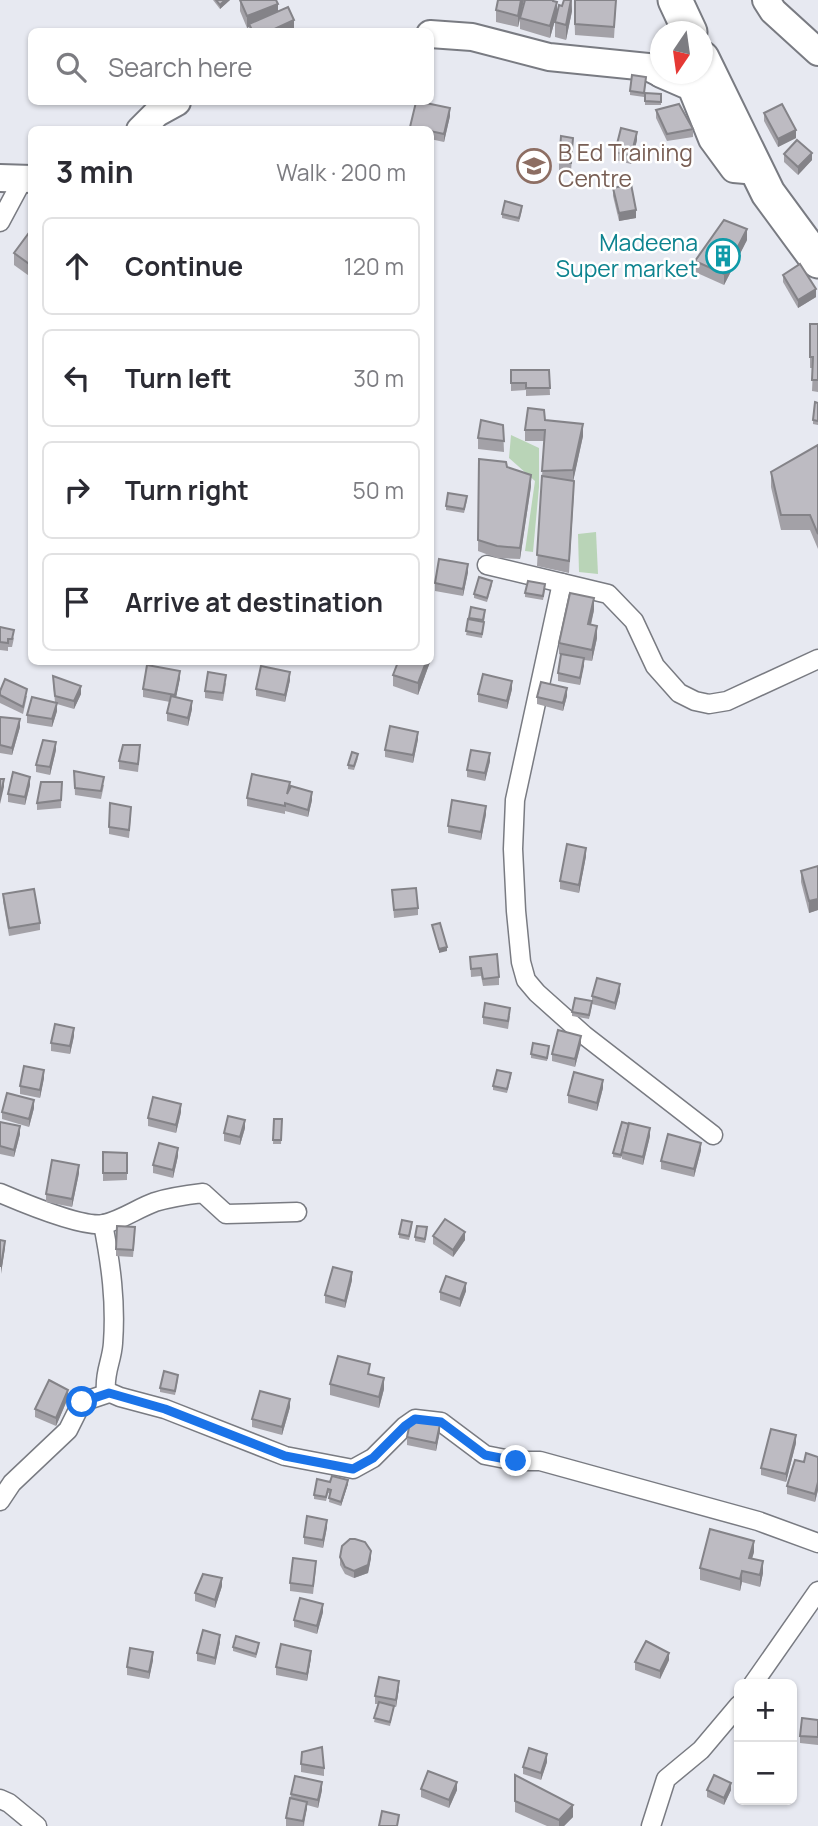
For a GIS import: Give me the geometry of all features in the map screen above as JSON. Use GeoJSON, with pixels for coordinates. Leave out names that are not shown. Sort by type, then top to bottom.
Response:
{"type":"FeatureCollection","features":[{"type":"Feature","properties":{"kind":"highway"},"geometry":{"type":"LineString","coordinates":[[675,0],[685,21]]}},
{"type":"Feature","properties":{"kind":"highway"},"geometry":{"type":"LineString","coordinates":[[713,81],[768,193],[818,261]]}},
{"type":"Feature","properties":{"kind":"main road"},"geometry":{"type":"LineString","coordinates":[[766,0],[773,11],[818,52]]}},
{"type":"Feature","properties":{"kind":"main road"},"geometry":{"type":"LineString","coordinates":[[434,34],[472,37],[549,57],[650,68]]}},
{"type":"Feature","properties":{"kind":"main road"},"geometry":{"type":"LineString","coordinates":[[685,84],[691,87],[712,139],[734,169],[757,171]]}},
{"type":"Feature","properties":{"kind":"main road"},"geometry":{"type":"LineString","coordinates":[[144,126],[157,113],[172,105]]}},
{"type":"Feature","properties":{"kind":"street"},"geometry":{"type":"LineString","coordinates":[[0,222],[18,179]]}},
{"type":"Feature","properties":{"kind":"street"},"geometry":{"type":"LineString","coordinates":[[487,565],[608,594],[634,621],[655,666],[679,693],[695,701],[709,704],[727,701],[818,659]]}},
{"type":"Feature","properties":{"kind":"street"},"geometry":{"type":"LineString","coordinates":[[562,583],[515,800],[513,849],[521,962],[526,980],[537,993],[583,1035],[713,1135]]}},
{"type":"Feature","properties":{"kind":"street"},"geometry":{"type":"LineString","coordinates":[[0,1192],[41,1209],[88,1223],[103,1224],[177,1196],[203,1193],[226,1213],[297,1212]]}},
{"type":"Feature","properties":{"kind":"street"},"geometry":{"type":"LineString","coordinates":[[103,1224],[115,1304],[113,1348],[104,1376],[106,1391],[109,1393]]}},
{"type":"Feature","properties":{"kind":"street"},"geometry":{"type":"LineString","coordinates":[[0,1501],[12,1483],[68,1430],[82,1402],[109,1393],[165,1409],[285,1456],[353,1469],[373,1458],[415,1419],[441,1422],[485,1455],[516,1461],[540,1461],[758,1521],[818,1543]]}},
{"type":"Feature","properties":{"kind":"street"},"geometry":{"type":"LineString","coordinates":[[756,1679],[818,1591]]}},
{"type":"Feature","properties":{"kind":"street"},"geometry":{"type":"LineString","coordinates":[[651,1826],[666,1779],[701,1750],[734,1711]]}},
{"type":"Feature","properties":{"kind":"street"},"geometry":{"type":"LineString","coordinates":[[0,1799],[9,1802],[37,1826]]}},
{"type":"Feature","properties":{"kind":"green space"},"geometry":{"type":"Polygon","coordinates":[[[511,435],[539,448],[539,487],[533,552],[525,551],[535,481],[509,458],[511,435]]]}},
{"type":"Feature","properties":{"kind":"green space"},"geometry":{"type":"Polygon","coordinates":[[[596,532],[598,574],[579,572],[578,534],[596,532]]]}},
{"type":"Feature","properties":{"kind":"building"},"geometry":{"type":"Polygon","coordinates":[[[240,0],[276,0],[278,4],[247,16],[240,0]]]}},
{"type":"Feature","properties":{"kind":"building"},"geometry":{"type":"Polygon","coordinates":[[[498,0],[521,0],[518,16],[496,10],[498,0]]]}},
{"type":"Feature","properties":{"kind":"building"},"geometry":{"type":"Polygon","coordinates":[[[525,0],[557,2],[550,26],[520,18],[525,0]]]}},
{"type":"Feature","properties":{"kind":"building"},"geometry":{"type":"Polygon","coordinates":[[[564,0],[571,0],[566,25],[555,22],[559,5],[562,6],[564,0]]]}},
{"type":"Feature","properties":{"kind":"building"},"geometry":{"type":"Polygon","coordinates":[[[575,0],[616,0],[614,27],[575,24],[575,0]]]}},
{"type":"Feature","properties":{"kind":"building"},"geometry":{"type":"Polygon","coordinates":[[[288,7],[294,20],[277,28],[251,28],[249,24],[288,7]]]}},
{"type":"Feature","properties":{"kind":"building"},"geometry":{"type":"Polygon","coordinates":[[[632,75],[646,77],[644,93],[630,91],[632,75]]]}},
{"type":"Feature","properties":{"kind":"building"},"geometry":{"type":"Polygon","coordinates":[[[645,93],[661,94],[661,102],[645,101],[645,93]]]}},
{"type":"Feature","properties":{"kind":"building"},"geometry":{"type":"Polygon","coordinates":[[[679,104],[693,129],[667,134],[656,110],[679,104]]]}},
{"type":"Feature","properties":{"kind":"building"},"geometry":{"type":"Polygon","coordinates":[[[782,104],[796,130],[778,139],[764,113],[782,104]]]}},
{"type":"Feature","properties":{"kind":"building"},"geometry":{"type":"Polygon","coordinates":[[[415,105],[450,108],[444,134],[434,132],[434,126],[410,126],[415,105]]]}},
{"type":"Feature","properties":{"kind":"building"},"geometry":{"type":"Polygon","coordinates":[[[621,128],[637,132],[631,156],[615,152],[621,128]]]}},
{"type":"Feature","properties":{"kind":"building"},"geometry":{"type":"Polygon","coordinates":[[[561,136],[573,138],[571,163],[559,162],[561,136]]]}},
{"type":"Feature","properties":{"kind":"building"},"geometry":{"type":"Polygon","coordinates":[[[797,140],[812,153],[798,167],[784,154],[797,140]]]}},
{"type":"Feature","properties":{"kind":"building"},"geometry":{"type":"Polygon","coordinates":[[[631,184],[636,210],[619,213],[613,188],[631,184]]]}},
{"type":"Feature","properties":{"kind":"building"},"geometry":{"type":"Polygon","coordinates":[[[505,201],[522,206],[519,218],[502,214],[505,201]]]}},
{"type":"Feature","properties":{"kind":"building","name":"Madeena Super market"},"geometry":{"type":"Polygon","coordinates":[[[724,220],[747,229],[724,274],[695,261],[724,220]]]}},
{"type":"Feature","properties":{"kind":"building"},"geometry":{"type":"Polygon","coordinates":[[[28,234],[28,263],[14,253],[28,234]]]}},
{"type":"Feature","properties":{"kind":"building"},"geometry":{"type":"Polygon","coordinates":[[[800,264],[816,289],[798,300],[783,275],[800,264]]]}},
{"type":"Feature","properties":{"kind":"building"},"geometry":{"type":"Polygon","coordinates":[[[810,324],[818,324],[818,380],[812,380],[810,324]]]}},
{"type":"Feature","properties":{"kind":"building"},"geometry":{"type":"Polygon","coordinates":[[[511,370],[549,370],[550,388],[526,388],[526,383],[511,383],[511,370]]]}},
{"type":"Feature","properties":{"kind":"building"},"geometry":{"type":"Polygon","coordinates":[[[815,402],[818,403],[818,421],[813,420],[815,402]]]}},
{"type":"Feature","properties":{"kind":"building"},"geometry":{"type":"Polygon","coordinates":[[[528,408],[544,410],[545,420],[583,424],[573,470],[542,471],[545,430],[525,430],[528,408]]]}},
{"type":"Feature","properties":{"kind":"building"},"geometry":{"type":"Polygon","coordinates":[[[481,420],[503,425],[504,441],[478,438],[481,420]]]}},
{"type":"Feature","properties":{"kind":"building"},"geometry":{"type":"Polygon","coordinates":[[[818,445],[818,534],[810,515],[781,515],[771,472],[818,445]]]}},
{"type":"Feature","properties":{"kind":"building"},"geometry":{"type":"Polygon","coordinates":[[[479,459],[506,462],[507,467],[531,475],[520,548],[497,546],[478,540],[479,459]]]}},
{"type":"Feature","properties":{"kind":"building"},"geometry":{"type":"Polygon","coordinates":[[[542,476],[574,481],[569,561],[537,555],[542,476]]]}},
{"type":"Feature","properties":{"kind":"building"},"geometry":{"type":"Polygon","coordinates":[[[448,493],[467,496],[464,509],[446,506],[448,493]]]}},
{"type":"Feature","properties":{"kind":"building"},"geometry":{"type":"Polygon","coordinates":[[[439,559],[468,564],[463,589],[435,583],[439,559]]]}},
{"type":"Feature","properties":{"kind":"building"},"geometry":{"type":"Polygon","coordinates":[[[479,577],[492,581],[487,598],[474,594],[479,577]]]}},
{"type":"Feature","properties":{"kind":"building"},"geometry":{"type":"Polygon","coordinates":[[[528,581],[545,584],[543,596],[525,593],[528,581]]]}},
{"type":"Feature","properties":{"kind":"building"},"geometry":{"type":"Polygon","coordinates":[[[570,593],[594,598],[588,624],[597,626],[592,650],[559,643],[570,593]]]}},
{"type":"Feature","properties":{"kind":"building"},"geometry":{"type":"Polygon","coordinates":[[[471,607],[485,610],[483,620],[469,618],[471,607]]]}},
{"type":"Feature","properties":{"kind":"building"},"geometry":{"type":"Polygon","coordinates":[[[468,619],[484,622],[482,634],[466,631],[468,619]]]}},
{"type":"Feature","properties":{"kind":"building"},"geometry":{"type":"Polygon","coordinates":[[[0,627],[14,630],[8,643],[0,642],[0,627]]]}},
{"type":"Feature","properties":{"kind":"building"},"geometry":{"type":"Polygon","coordinates":[[[561,654],[584,658],[580,678],[558,673],[561,654]]]}},
{"type":"Feature","properties":{"kind":"building"},"geometry":{"type":"Polygon","coordinates":[[[147,665],[180,671],[175,695],[143,689],[147,665]]]}},
{"type":"Feature","properties":{"kind":"building"},"geometry":{"type":"Polygon","coordinates":[[[397,665],[425,665],[418,683],[393,675],[397,665]]]}},
{"type":"Feature","properties":{"kind":"building"},"geometry":{"type":"Polygon","coordinates":[[[261,666],[290,672],[285,695],[256,689],[261,666]]]}},
{"type":"Feature","properties":{"kind":"building"},"geometry":{"type":"Polygon","coordinates":[[[208,672],[226,675],[223,693],[205,691],[208,672]]]}},
{"type":"Feature","properties":{"kind":"building"},"geometry":{"type":"Polygon","coordinates":[[[483,674],[512,681],[507,701],[478,694],[483,674]]]}},
{"type":"Feature","properties":{"kind":"building"},"geometry":{"type":"Polygon","coordinates":[[[53,676],[81,686],[74,701],[55,696],[53,676]]]}},
{"type":"Feature","properties":{"kind":"building"},"geometry":{"type":"Polygon","coordinates":[[[5,679],[27,689],[23,707],[0,695],[5,679]]]}},
{"type":"Feature","properties":{"kind":"building"},"geometry":{"type":"Polygon","coordinates":[[[541,682],[567,688],[563,703],[537,697],[541,682]]]}},
{"type":"Feature","properties":{"kind":"building"},"geometry":{"type":"Polygon","coordinates":[[[171,696],[192,701],[188,718],[167,713],[171,696]]]}},
{"type":"Feature","properties":{"kind":"building"},"geometry":{"type":"Polygon","coordinates":[[[32,697],[57,703],[52,719],[27,715],[32,697]]]}},
{"type":"Feature","properties":{"kind":"building"},"geometry":{"type":"Polygon","coordinates":[[[0,717],[20,719],[12,748],[0,745],[0,717]]]}},
{"type":"Feature","properties":{"kind":"building"},"geometry":{"type":"Polygon","coordinates":[[[390,726],[418,732],[413,755],[385,750],[390,726]]]}},
{"type":"Feature","properties":{"kind":"building"},"geometry":{"type":"Polygon","coordinates":[[[43,740],[56,742],[50,767],[36,765],[43,740]]]}},
{"type":"Feature","properties":{"kind":"building"},"geometry":{"type":"Polygon","coordinates":[[[123,745],[140,745],[138,764],[119,761],[123,745]]]}},
{"type":"Feature","properties":{"kind":"building"},"geometry":{"type":"Polygon","coordinates":[[[471,750],[490,753],[485,773],[467,770],[471,750]]]}},
{"type":"Feature","properties":{"kind":"building"},"geometry":{"type":"Polygon","coordinates":[[[352,752],[358,754],[354,766],[348,765],[352,752]]]}},
{"type":"Feature","properties":{"kind":"building"},"geometry":{"type":"Polygon","coordinates":[[[74,771],[104,777],[101,791],[75,788],[74,771]]]}},
{"type":"Feature","properties":{"kind":"building"},"geometry":{"type":"Polygon","coordinates":[[[13,772],[30,777],[25,797],[8,794],[13,772]]]}},
{"type":"Feature","properties":{"kind":"building"},"geometry":{"type":"Polygon","coordinates":[[[252,774],[290,782],[287,794],[291,786],[312,792],[308,810],[285,803],[285,806],[247,798],[252,774]]]}},
{"type":"Feature","properties":{"kind":"building"},"geometry":{"type":"Polygon","coordinates":[[[0,779],[4,779],[0,797],[0,779]]]}},
{"type":"Feature","properties":{"kind":"building"},"geometry":{"type":"Polygon","coordinates":[[[41,782],[62,782],[61,800],[37,803],[41,782]]]}},
{"type":"Feature","properties":{"kind":"building"},"geometry":{"type":"Polygon","coordinates":[[[452,800],[486,806],[481,832],[448,826],[452,800]]]}},
{"type":"Feature","properties":{"kind":"building"},"geometry":{"type":"Polygon","coordinates":[[[110,803],[131,807],[129,830],[109,827],[110,803]]]}},
{"type":"Feature","properties":{"kind":"building"},"geometry":{"type":"Polygon","coordinates":[[[567,844],[586,848],[579,885],[560,881],[567,844]]]}},
{"type":"Feature","properties":{"kind":"building"},"geometry":{"type":"Polygon","coordinates":[[[818,866],[818,899],[809,901],[801,871],[818,866]]]}},
{"type":"Feature","properties":{"kind":"building"},"geometry":{"type":"Polygon","coordinates":[[[416,888],[418,908],[394,910],[392,890],[416,888]]]}},
{"type":"Feature","properties":{"kind":"building"},"geometry":{"type":"Polygon","coordinates":[[[34,889],[40,923],[9,928],[3,894],[34,889]]]}},
{"type":"Feature","properties":{"kind":"building"},"geometry":{"type":"Polygon","coordinates":[[[440,923],[447,947],[439,949],[432,925],[440,923]]]}},
{"type":"Feature","properties":{"kind":"building"},"geometry":{"type":"Polygon","coordinates":[[[497,954],[499,977],[483,979],[481,968],[471,969],[470,957],[497,954]]]}},
{"type":"Feature","properties":{"kind":"building"},"geometry":{"type":"Polygon","coordinates":[[[597,978],[620,984],[615,1003],[592,996],[597,978]]]}},
{"type":"Feature","properties":{"kind":"building"},"geometry":{"type":"Polygon","coordinates":[[[575,998],[592,1001],[589,1015],[572,1012],[575,998]]]}},
{"type":"Feature","properties":{"kind":"building"},"geometry":{"type":"Polygon","coordinates":[[[485,1003],[510,1008],[508,1021],[483,1017],[485,1003]]]}},
{"type":"Feature","properties":{"kind":"building"},"geometry":{"type":"Polygon","coordinates":[[[55,1024],[74,1028],[70,1046],[51,1043],[55,1024]]]}},
{"type":"Feature","properties":{"kind":"building"},"geometry":{"type":"Polygon","coordinates":[[[558,1030],[581,1036],[575,1059],[552,1054],[558,1030]]]}},
{"type":"Feature","properties":{"kind":"building"},"geometry":{"type":"Polygon","coordinates":[[[533,1043],[549,1046],[547,1058],[531,1054],[533,1043]]]}},
{"type":"Feature","properties":{"kind":"building"},"geometry":{"type":"Polygon","coordinates":[[[24,1066],[44,1070],[40,1090],[20,1086],[24,1066]]]}},
{"type":"Feature","properties":{"kind":"building"},"geometry":{"type":"Polygon","coordinates":[[[497,1070],[511,1073],[507,1089],[493,1086],[497,1070]]]}},
{"type":"Feature","properties":{"kind":"building"},"geometry":{"type":"Polygon","coordinates":[[[574,1072],[603,1080],[597,1103],[568,1095],[574,1072]]]}},
{"type":"Feature","properties":{"kind":"building"},"geometry":{"type":"Polygon","coordinates":[[[7,1093],[34,1100],[29,1119],[2,1112],[7,1093]]]}},
{"type":"Feature","properties":{"kind":"building"},"geometry":{"type":"Polygon","coordinates":[[[153,1097],[181,1104],[176,1125],[148,1118],[153,1097]]]}},
{"type":"Feature","properties":{"kind":"building"},"geometry":{"type":"Polygon","coordinates":[[[228,1116],[245,1120],[240,1137],[224,1133],[228,1116]]]}},
{"type":"Feature","properties":{"kind":"building"},"geometry":{"type":"Polygon","coordinates":[[[274,1119],[282,1119],[281,1140],[273,1140],[274,1119]]]}},
{"type":"Feature","properties":{"kind":"building"},"geometry":{"type":"Polygon","coordinates":[[[0,1122],[20,1126],[14,1150],[0,1146],[0,1122]]]}},
{"type":"Feature","properties":{"kind":"building"},"geometry":{"type":"Polygon","coordinates":[[[622,1122],[629,1124],[621,1155],[613,1153],[622,1122]]]}},
{"type":"Feature","properties":{"kind":"building"},"geometry":{"type":"Polygon","coordinates":[[[629,1123],[650,1128],[643,1157],[622,1152],[629,1123]]]}},
{"type":"Feature","properties":{"kind":"building"},"geometry":{"type":"Polygon","coordinates":[[[668,1134],[701,1143],[694,1169],[661,1161],[668,1134]]]}},
{"type":"Feature","properties":{"kind":"building"},"geometry":{"type":"Polygon","coordinates":[[[159,1143],[178,1148],[173,1170],[153,1165],[159,1143]]]}},
{"type":"Feature","properties":{"kind":"building"},"geometry":{"type":"Polygon","coordinates":[[[103,1152],[127,1153],[127,1173],[103,1173],[103,1152]]]}},
{"type":"Feature","properties":{"kind":"building"},"geometry":{"type":"Polygon","coordinates":[[[52,1160],[79,1165],[72,1199],[46,1194],[52,1160]]]}},
{"type":"Feature","properties":{"kind":"building"},"geometry":{"type":"Polygon","coordinates":[[[445,1219],[465,1232],[453,1250],[433,1236],[445,1219]]]}},
{"type":"Feature","properties":{"kind":"building"},"geometry":{"type":"Polygon","coordinates":[[[402,1220],[412,1222],[409,1236],[399,1234],[402,1220]]]}},
{"type":"Feature","properties":{"kind":"building"},"geometry":{"type":"Polygon","coordinates":[[[117,1226],[135,1227],[133,1250],[116,1249],[117,1226]]]}},
{"type":"Feature","properties":{"kind":"building"},"geometry":{"type":"Polygon","coordinates":[[[417,1226],[427,1227],[425,1239],[415,1237],[417,1226]]]}},
{"type":"Feature","properties":{"kind":"building"},"geometry":{"type":"Polygon","coordinates":[[[0,1240],[5,1241],[1,1266],[0,1266],[0,1240]]]}},
{"type":"Feature","properties":{"kind":"building"},"geometry":{"type":"Polygon","coordinates":[[[333,1267],[352,1272],[345,1301],[325,1295],[333,1267]]]}},
{"type":"Feature","properties":{"kind":"building"},"geometry":{"type":"Polygon","coordinates":[[[446,1276],[466,1283],[460,1299],[440,1292],[446,1276]]]}},
{"type":"Feature","properties":{"kind":"building"},"geometry":{"type":"Polygon","coordinates":[[[338,1356],[370,1364],[368,1374],[384,1378],[379,1397],[330,1384],[338,1356]]]}},
{"type":"Feature","properties":{"kind":"building"},"geometry":{"type":"Polygon","coordinates":[[[164,1371],[178,1375],[175,1391],[160,1388],[164,1371]]]}},
{"type":"Feature","properties":{"kind":"building"},"geometry":{"type":"Polygon","coordinates":[[[49,1380],[68,1390],[56,1418],[35,1409],[49,1380]]]}},
{"type":"Feature","properties":{"kind":"building"},"geometry":{"type":"Polygon","coordinates":[[[260,1391],[290,1399],[282,1427],[252,1419],[260,1391]]]}},
{"type":"Feature","properties":{"kind":"building"},"geometry":{"type":"Polygon","coordinates":[[[411,1418],[440,1424],[436,1443],[407,1437],[411,1418]]]}},
{"type":"Feature","properties":{"kind":"building"},"geometry":{"type":"Polygon","coordinates":[[[771,1429],[796,1435],[786,1474],[761,1468],[771,1429]]]}},
{"type":"Feature","properties":{"kind":"building"},"geometry":{"type":"Polygon","coordinates":[[[806,1453],[818,1457],[815,1494],[787,1486],[795,1460],[804,1462],[806,1453]]]}},
{"type":"Feature","properties":{"kind":"building"},"geometry":{"type":"Polygon","coordinates":[[[332,1476],[348,1480],[341,1502],[329,1498],[331,1490],[328,1489],[326,1497],[314,1495],[317,1479],[330,1482],[332,1476]]]}},
{"type":"Feature","properties":{"kind":"building"},"geometry":{"type":"Polygon","coordinates":[[[307,1516],[327,1520],[323,1540],[304,1537],[307,1516]]]}},
{"type":"Feature","properties":{"kind":"building"},"geometry":{"type":"Polygon","coordinates":[[[710,1529],[754,1541],[749,1558],[763,1561],[760,1575],[742,1571],[740,1579],[700,1568],[710,1529]]]}},
{"type":"Feature","properties":{"kind":"building"},"geometry":{"type":"Polygon","coordinates":[[[350,1539],[365,1542],[371,1551],[368,1565],[354,1571],[345,1567],[340,1557],[342,1546],[350,1539]]]}},
{"type":"Feature","properties":{"kind":"building"},"geometry":{"type":"Polygon","coordinates":[[[293,1558],[316,1561],[313,1586],[290,1583],[293,1558]]]}},
{"type":"Feature","properties":{"kind":"building"},"geometry":{"type":"Polygon","coordinates":[[[203,1574],[222,1578],[215,1600],[195,1593],[203,1574]]]}},
{"type":"Feature","properties":{"kind":"building"},"geometry":{"type":"Polygon","coordinates":[[[300,1598],[323,1604],[317,1626],[294,1620],[300,1598]]]}},
{"type":"Feature","properties":{"kind":"building"},"geometry":{"type":"Polygon","coordinates":[[[203,1630],[220,1635],[215,1658],[197,1653],[203,1630]]]}},
{"type":"Feature","properties":{"kind":"building"},"geometry":{"type":"Polygon","coordinates":[[[236,1636],[259,1643],[256,1654],[233,1647],[236,1636]]]}},
{"type":"Feature","properties":{"kind":"building"},"geometry":{"type":"Polygon","coordinates":[[[646,1641],[669,1653],[660,1671],[635,1662],[646,1641]]]}},
{"type":"Feature","properties":{"kind":"building"},"geometry":{"type":"Polygon","coordinates":[[[281,1644],[311,1651],[307,1674],[276,1667],[281,1644]]]}},
{"type":"Feature","properties":{"kind":"building"},"geometry":{"type":"Polygon","coordinates":[[[130,1648],[153,1652],[149,1672],[127,1667],[130,1648]]]}},
{"type":"Feature","properties":{"kind":"building"},"geometry":{"type":"Polygon","coordinates":[[[379,1677],[399,1681],[396,1700],[375,1696],[379,1677]]]}},
{"type":"Feature","properties":{"kind":"building"},"geometry":{"type":"Polygon","coordinates":[[[379,1702],[394,1706],[390,1722],[374,1718],[379,1702]]]}},
{"type":"Feature","properties":{"kind":"building"},"geometry":{"type":"Polygon","coordinates":[[[802,1718],[818,1720],[818,1737],[800,1736],[802,1718]]]}},
{"type":"Feature","properties":{"kind":"building"},"geometry":{"type":"Polygon","coordinates":[[[322,1747],[324,1768],[301,1764],[302,1752],[322,1747]]]}},
{"type":"Feature","properties":{"kind":"building"},"geometry":{"type":"Polygon","coordinates":[[[529,1748],[547,1754],[541,1773],[523,1767],[529,1748]]]}},
{"type":"Feature","properties":{"kind":"building"},"geometry":{"type":"Polygon","coordinates":[[[428,1771],[457,1782],[449,1800],[421,1789],[428,1771]]]}},
{"type":"Feature","properties":{"kind":"building"},"geometry":{"type":"Polygon","coordinates":[[[515,1775],[573,1805],[559,1820],[515,1801],[515,1775]]]}},
{"type":"Feature","properties":{"kind":"building"},"geometry":{"type":"Polygon","coordinates":[[[714,1775],[731,1783],[724,1798],[707,1790],[714,1775]]]}},
{"type":"Feature","properties":{"kind":"building"},"geometry":{"type":"Polygon","coordinates":[[[295,1776],[322,1782],[318,1800],[291,1794],[295,1776]]]}},
{"type":"Feature","properties":{"kind":"building"},"geometry":{"type":"Polygon","coordinates":[[[290,1798],[307,1802],[303,1821],[286,1818],[290,1798]]]}},
{"type":"Feature","properties":{"kind":"building"},"geometry":{"type":"Polygon","coordinates":[[[382,1811],[399,1815],[397,1826],[379,1826],[382,1811]]]}},
{"type":"Feature","properties":{"kind":"place","name":"B Ed Training Centre"},"geometry":{"type":"Point","coordinates":[534,166]}},
{"type":"Feature","properties":{"kind":"place","name":"Madeena Super market"},"geometry":{"type":"Point","coordinates":[723,256]}},
{"type":"Feature","properties":{"kind":"route"},"geometry":{"type":"LineString","coordinates":[[82,1402],[109,1393],[165,1409],[285,1456],[353,1469],[373,1458],[415,1419],[441,1422],[485,1455],[516,1461]]}}]}
